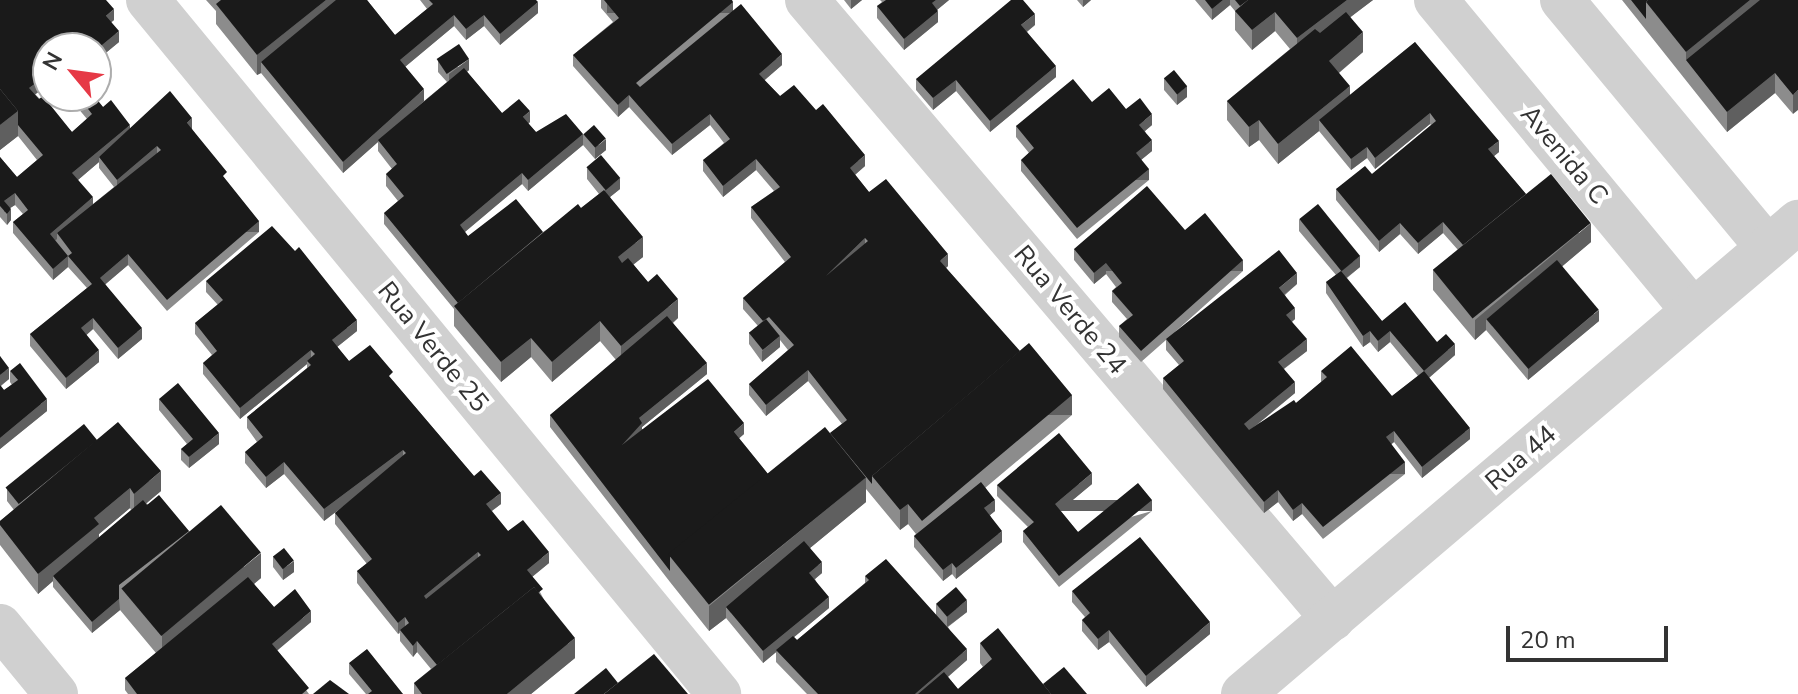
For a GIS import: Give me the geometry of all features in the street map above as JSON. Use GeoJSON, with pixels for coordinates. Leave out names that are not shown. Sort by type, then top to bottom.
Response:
{"type":"FeatureCollection","features":[{"type":"Feature","properties":{"kind":"street","name":"Rua Verde 25"},"geometry":{"type":"LineString","coordinates":[[148,0],[719,694]]}},
{"type":"Feature","properties":{"kind":"street","name":"Rua Verde 24"},"geometry":{"type":"LineString","coordinates":[[807,0],[1333,619]]}},
{"type":"Feature","properties":{"kind":"street","name":"Avenida C"},"geometry":{"type":"LineString","coordinates":[[1436,0],[1692,310]]}},
{"type":"Feature","properties":{"kind":"street"},"geometry":{"type":"LineString","coordinates":[[1562,0],[1782,234]]}},
{"type":"Feature","properties":{"kind":"street","name":"Rua 44"},"geometry":{"type":"LineString","coordinates":[[1243,694],[1782,234]]}},
{"type":"Feature","properties":{"kind":"street"},"geometry":{"type":"LineString","coordinates":[[0,626],[56,694]]}},
{"type":"Feature","properties":{"kind":"building"},"geometry":{"type":"Polygon","coordinates":[[[0,0],[106,0],[114,9],[106,16],[119,31],[112,37],[112,32],[32,32],[32,86],[29,88],[32,91],[32,112],[56,112],[72,132],[92,114],[90,112],[112,112],[112,101],[130,125],[72,173],[93,197],[50,234],[68,256],[53,269],[13,222],[28,210],[15,193],[4,201],[11,209],[7,214],[0,206],[0,157],[17,177],[43,155],[18,125],[18,111],[0,89],[0,0]]]}},
{"type":"Feature","properties":{"kind":"building"},"geometry":{"type":"Polygon","coordinates":[[[221,0],[326,0],[257,55],[216,4],[221,0]]]}},
{"type":"Feature","properties":{"kind":"building"},"geometry":{"type":"Polygon","coordinates":[[[336,0],[367,0],[395,35],[433,4],[429,0],[538,2],[500,34],[484,15],[466,29],[454,15],[400,60],[424,89],[343,162],[261,62],[336,0]]]}},
{"type":"Feature","properties":{"kind":"building"},"geometry":{"type":"Polygon","coordinates":[[[604,0],[733,2],[636,83],[640,87],[741,4],[782,54],[759,74],[780,96],[794,85],[816,110],[823,104],[865,155],[850,168],[869,192],[886,179],[948,254],[940,261],[1020,351],[872,476],[872,484],[830,433],[847,420],[808,370],[766,405],[749,384],[794,345],[769,317],[763,321],[743,298],[791,257],[751,207],[780,187],[756,159],[723,186],[703,160],[730,139],[710,114],[672,144],[629,95],[618,105],[573,55],[619,18],[604,0]],[[865,238],[826,276],[868,241],[865,238]]]}},
{"type":"Feature","properties":{"kind":"building"},"geometry":{"type":"Polygon","coordinates":[[[886,0],[936,0],[932,3],[938,11],[904,39],[877,6],[886,0]]]}},
{"type":"Feature","properties":{"kind":"building"},"geometry":{"type":"Polygon","coordinates":[[[1011,0],[1023,0],[1035,14],[1021,25],[1056,66],[990,121],[956,80],[933,98],[916,79],[1011,0]]]}},
{"type":"Feature","properties":{"kind":"building"},"geometry":{"type":"Polygon","coordinates":[[[1205,0],[1223,0],[1212,9],[1205,0]]]}},
{"type":"Feature","properties":{"kind":"building"},"geometry":{"type":"Polygon","coordinates":[[[1248,0],[1347,0],[1297,38],[1275,12],[1252,30],[1235,11],[1248,0]]]}},
{"type":"Feature","properties":{"kind":"building"},"geometry":{"type":"Polygon","coordinates":[[[1631,0],[1648,0],[1646,19],[1631,0]]]}},
{"type":"Feature","properties":{"kind":"building"},"geometry":{"type":"Polygon","coordinates":[[[1750,0],[1686,52],[1646,2],[1750,0]]]}},
{"type":"Feature","properties":{"kind":"building"},"geometry":{"type":"Polygon","coordinates":[[[1760,0],[1798,0],[1798,90],[1793,95],[1775,73],[1727,112],[1686,60],[1760,0]]]}},
{"type":"Feature","properties":{"kind":"building"},"geometry":{"type":"Polygon","coordinates":[[[1346,12],[1363,32],[1329,61],[1350,86],[1278,144],[1259,120],[1249,127],[1227,101],[1315,29],[1320,33],[1346,12]]]}},
{"type":"Feature","properties":{"kind":"building"},"geometry":{"type":"Polygon","coordinates":[[[1415,42],[1499,141],[1488,149],[1526,194],[1463,245],[1443,222],[1418,243],[1400,223],[1379,241],[1336,189],[1365,166],[1372,174],[1436,121],[1430,113],[1375,158],[1367,147],[1351,159],[1319,120],[1415,42]]]}},
{"type":"Feature","properties":{"kind":"building"},"geometry":{"type":"Polygon","coordinates":[[[459,44],[469,59],[447,74],[437,59],[459,44]]]}},
{"type":"Feature","properties":{"kind":"building"},"geometry":{"type":"Polygon","coordinates":[[[464,68],[502,113],[519,99],[530,111],[523,117],[536,132],[566,114],[583,134],[528,180],[522,173],[460,225],[468,236],[516,199],[543,232],[458,303],[384,213],[404,196],[386,174],[397,164],[378,140],[464,68]]]}},
{"type":"Feature","properties":{"kind":"building"},"geometry":{"type":"Polygon","coordinates":[[[1174,70],[1187,86],[1177,95],[1164,78],[1174,70]]]}},
{"type":"Feature","properties":{"kind":"building"},"geometry":{"type":"Polygon","coordinates":[[[1073,79],[1092,102],[1109,88],[1126,109],[1140,98],[1152,114],[1139,125],[1152,140],[1136,153],[1149,169],[1077,228],[1021,160],[1034,148],[1016,126],[1073,79]]]}},
{"type":"Feature","properties":{"kind":"building"},"geometry":{"type":"Polygon","coordinates":[[[0,89],[18,111],[0,125],[0,89]]]}},
{"type":"Feature","properties":{"kind":"building"},"geometry":{"type":"Polygon","coordinates":[[[170,91],[192,118],[187,123],[227,172],[223,176],[259,221],[167,300],[128,254],[100,278],[142,328],[118,348],[93,318],[81,328],[99,350],[66,378],[30,334],[92,284],[68,256],[72,253],[57,233],[161,150],[157,146],[117,180],[99,157],[170,91]]]}},
{"type":"Feature","properties":{"kind":"building"},"geometry":{"type":"Polygon","coordinates":[[[594,125],[606,139],[595,148],[583,134],[594,125]]]}},
{"type":"Feature","properties":{"kind":"building"},"geometry":{"type":"Polygon","coordinates":[[[601,155],[620,178],[606,190],[586,167],[601,155]]]}},
{"type":"Feature","properties":{"kind":"building"},"geometry":{"type":"Polygon","coordinates":[[[1551,174],[1591,223],[1473,319],[1433,270],[1551,174]]]}},
{"type":"Feature","properties":{"kind":"building"},"geometry":{"type":"Polygon","coordinates":[[[1147,186],[1185,230],[1205,213],[1243,260],[1141,351],[1119,326],[1133,315],[1112,291],[1122,283],[1106,263],[1094,273],[1074,249],[1147,186]]]}},
{"type":"Feature","properties":{"kind":"building"},"geometry":{"type":"Polygon","coordinates":[[[604,190],[643,237],[618,257],[622,263],[628,258],[648,282],[657,274],[678,299],[621,346],[600,321],[552,362],[531,338],[501,362],[454,306],[578,204],[581,208],[604,190]]]}},
{"type":"Feature","properties":{"kind":"building"},"geometry":{"type":"Polygon","coordinates":[[[1318,204],[1360,256],[1342,271],[1299,219],[1318,204]]]}},
{"type":"Feature","properties":{"kind":"building"},"geometry":{"type":"Polygon","coordinates":[[[272,226],[295,251],[299,247],[357,320],[332,340],[349,361],[370,345],[393,372],[389,376],[474,476],[481,470],[501,493],[486,504],[508,531],[523,520],[549,552],[527,570],[543,589],[538,593],[534,587],[437,665],[417,641],[413,646],[400,630],[409,623],[405,617],[398,623],[357,571],[372,559],[335,513],[406,453],[403,450],[324,509],[284,462],[266,477],[245,452],[263,437],[247,417],[311,365],[307,361],[315,354],[311,350],[240,408],[203,363],[217,351],[195,323],[223,300],[206,281],[272,226]],[[478,552],[424,596],[426,599],[481,555],[478,552]]]}},
{"type":"Feature","properties":{"kind":"building"},"geometry":{"type":"Polygon","coordinates":[[[1279,250],[1297,273],[1279,288],[1295,308],[1286,315],[1307,339],[1278,362],[1295,382],[1244,424],[1249,430],[1294,400],[1296,403],[1327,377],[1321,371],[1351,346],[1392,396],[1424,371],[1470,428],[1422,467],[1394,431],[1386,437],[1405,462],[1323,527],[1302,503],[1293,510],[1278,490],[1264,502],[1163,378],[1184,361],[1166,339],[1279,250]]]}},
{"type":"Feature","properties":{"kind":"building"},"geometry":{"type":"Polygon","coordinates":[[[1557,260],[1599,310],[1528,369],[1487,319],[1557,260]]]}},
{"type":"Feature","properties":{"kind":"building"},"geometry":{"type":"Polygon","coordinates":[[[1341,271],[1382,321],[1405,302],[1437,342],[1446,334],[1455,344],[1424,371],[1390,331],[1378,341],[1370,331],[1363,336],[1326,282],[1341,271]]]}},
{"type":"Feature","properties":{"kind":"building"},"geometry":{"type":"Polygon","coordinates":[[[667,316],[707,363],[639,418],[642,423],[622,445],[708,379],[744,423],[734,432],[768,474],[670,557],[670,571],[550,415],[667,316]]]}},
{"type":"Feature","properties":{"kind":"building"},"geometry":{"type":"Polygon","coordinates":[[[766,319],[780,336],[763,350],[749,333],[766,319]]]}},
{"type":"Feature","properties":{"kind":"building"},"geometry":{"type":"Polygon","coordinates":[[[1029,343],[1072,395],[922,521],[908,504],[900,510],[872,476],[1029,343]]]}},
{"type":"Feature","properties":{"kind":"building"},"geometry":{"type":"Polygon","coordinates":[[[0,356],[9,368],[0,375],[0,356]]]}},
{"type":"Feature","properties":{"kind":"building"},"geometry":{"type":"Polygon","coordinates":[[[20,363],[47,399],[0,438],[0,385],[4,390],[18,380],[10,371],[20,363]]]}},
{"type":"Feature","properties":{"kind":"building"},"geometry":{"type":"Polygon","coordinates":[[[178,383],[219,433],[189,457],[181,449],[193,439],[159,399],[178,383]]]}},
{"type":"Feature","properties":{"kind":"building"},"geometry":{"type":"Polygon","coordinates":[[[118,422],[161,471],[134,494],[130,488],[94,518],[99,524],[38,574],[0,521],[118,422]]]}},
{"type":"Feature","properties":{"kind":"building"},"geometry":{"type":"Polygon","coordinates":[[[84,424],[97,440],[19,504],[6,488],[84,424]]]}},
{"type":"Feature","properties":{"kind":"building"},"geometry":{"type":"Polygon","coordinates":[[[825,427],[866,478],[709,605],[668,554],[825,427]]]}},
{"type":"Feature","properties":{"kind":"building"},"geometry":{"type":"Polygon","coordinates":[[[1059,433],[1092,473],[1055,504],[1078,532],[1138,483],[1152,500],[1059,576],[1023,531],[1034,522],[997,485],[1059,433]]]}},
{"type":"Feature","properties":{"kind":"building"},"geometry":{"type":"Polygon","coordinates":[[[981,482],[995,500],[984,508],[1002,531],[956,568],[952,563],[943,570],[914,536],[981,482]]]}},
{"type":"Feature","properties":{"kind":"building"},"geometry":{"type":"Polygon","coordinates":[[[159,495],[189,531],[119,585],[119,599],[92,622],[53,576],[143,500],[147,505],[159,495]]]}},
{"type":"Feature","properties":{"kind":"building"},"geometry":{"type":"Polygon","coordinates":[[[221,505],[261,552],[161,636],[121,589],[221,505]]]}},
{"type":"Feature","properties":{"kind":"building"},"geometry":{"type":"Polygon","coordinates":[[[1140,537],[1210,622],[1146,676],[1109,630],[1098,639],[1082,620],[1090,613],[1072,591],[1140,537]]]}},
{"type":"Feature","properties":{"kind":"building"},"geometry":{"type":"Polygon","coordinates":[[[804,541],[822,562],[809,573],[829,597],[763,651],[726,607],[804,541]]]}},
{"type":"Feature","properties":{"kind":"building"},"geometry":{"type":"Polygon","coordinates":[[[284,548],[294,561],[283,569],[273,557],[284,548]]]}},
{"type":"Feature","properties":{"kind":"building"},"geometry":{"type":"Polygon","coordinates":[[[886,559],[967,649],[915,694],[818,694],[776,650],[793,636],[797,640],[869,580],[865,576],[886,559]]]}},
{"type":"Feature","properties":{"kind":"building"},"geometry":{"type":"Polygon","coordinates":[[[248,577],[274,607],[295,589],[311,611],[272,644],[309,688],[302,694],[137,694],[125,678],[248,577]]]}},
{"type":"Feature","properties":{"kind":"building"},"geometry":{"type":"Polygon","coordinates":[[[534,587],[575,638],[507,694],[422,694],[414,683],[534,587]]]}},
{"type":"Feature","properties":{"kind":"building"},"geometry":{"type":"Polygon","coordinates":[[[956,587],[967,600],[947,617],[936,604],[956,587]]]}},
{"type":"Feature","properties":{"kind":"building"},"geometry":{"type":"Polygon","coordinates":[[[998,628],[1051,694],[918,694],[944,672],[958,689],[992,659],[980,643],[998,628]]]}},
{"type":"Feature","properties":{"kind":"building"},"geometry":{"type":"Polygon","coordinates":[[[367,649],[403,694],[368,694],[372,691],[349,663],[367,649]]]}},
{"type":"Feature","properties":{"kind":"building"},"geometry":{"type":"Polygon","coordinates":[[[654,654],[688,694],[604,694],[654,654]]]}},
{"type":"Feature","properties":{"kind":"building"},"geometry":{"type":"Polygon","coordinates":[[[1064,667],[1087,694],[1051,694],[1043,684],[1064,667]]]}},
{"type":"Feature","properties":{"kind":"building"},"geometry":{"type":"Polygon","coordinates":[[[606,668],[618,683],[604,694],[574,694],[606,668]]]}},
{"type":"Feature","properties":{"kind":"building"},"geometry":{"type":"Polygon","coordinates":[[[330,680],[349,694],[313,694],[330,680]]]}}]}
